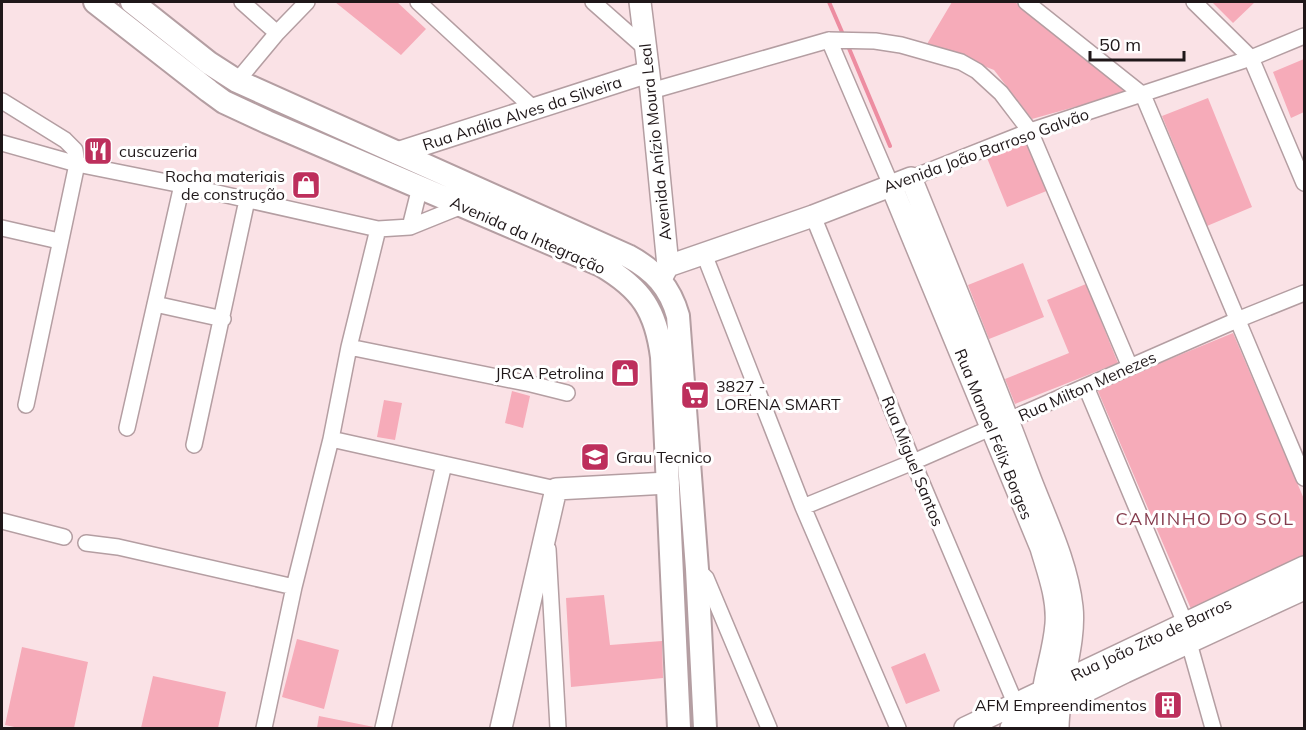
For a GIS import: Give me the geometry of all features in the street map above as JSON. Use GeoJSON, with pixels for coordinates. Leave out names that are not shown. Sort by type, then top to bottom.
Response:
{"type":"FeatureCollection","features":[{"type":"Feature","properties":{"kind":"main road","name":"Avenida da Integração"},"geometry":{"type":"LineString","coordinates":[[95,2],[224,102],[601,266],[630,284],[640,296],[650,311],[660,341],[679,729]]}},
{"type":"Feature","properties":{"kind":"main road","name":"Avenida da Integração"},"geometry":{"type":"LineString","coordinates":[[132,2],[209,63],[237,81],[664,273],[678,316],[697,569],[705,729]]}},
{"type":"Feature","properties":{"kind":"main road"},"geometry":{"type":"LineString","coordinates":[[267,122],[276,109],[276,99]]}},
{"type":"Feature","properties":{"kind":"main road"},"geometry":{"type":"LineString","coordinates":[[302,137],[300,125],[311,114]]}},
{"type":"Feature","properties":{"kind":"main road"},"geometry":{"type":"LineString","coordinates":[[672,602],[680,609],[693,607],[698,603]]}},
{"type":"Feature","properties":{"kind":"main road"},"geometry":{"type":"LineString","coordinates":[[674,641],[682,636],[690,635],[700,639]]}},
{"type":"Feature","properties":{"kind":"street"},"geometry":{"type":"LineString","coordinates":[[242,2],[277,33]]}},
{"type":"Feature","properties":{"kind":"street"},"geometry":{"type":"LineString","coordinates":[[237,81],[306,2]]}},
{"type":"Feature","properties":{"kind":"street"},"geometry":{"type":"LineString","coordinates":[[418,2],[534,110]]}},
{"type":"Feature","properties":{"kind":"street"},"geometry":{"type":"LineString","coordinates":[[593,2],[644,47]]}},
{"type":"Feature","properties":{"kind":"street","name":"Avenida Anízio Moura Leal"},"geometry":{"type":"LineString","coordinates":[[640,2],[649,81],[664,273]]}},
{"type":"Feature","properties":{"kind":"street"},"geometry":{"type":"LineString","coordinates":[[1026,2],[1143,95],[1305,478]]}},
{"type":"Feature","properties":{"kind":"street"},"geometry":{"type":"LineString","coordinates":[[1194,2],[1251,58],[1305,183]]}},
{"type":"Feature","properties":{"kind":"street","name":"Avenida João Barroso Galvão"},"geometry":{"type":"LineString","coordinates":[[664,273],[704,254],[813,216],[1030,131],[1251,58],[1305,36]]}},
{"type":"Feature","properties":{"kind":"street"},"geometry":{"type":"LineString","coordinates":[[829,40],[891,185]]}},
{"type":"Feature","properties":{"kind":"street"},"geometry":{"type":"LineString","coordinates":[[649,81],[829,40],[876,41],[901,45],[961,62],[977,71],[1001,93],[1030,131],[1130,367]]}},
{"type":"Feature","properties":{"kind":"street","name":"Rua Anália Alves da Silveira"},"geometry":{"type":"LineString","coordinates":[[397,153],[534,110],[649,81]]}},
{"type":"Feature","properties":{"kind":"street"},"geometry":{"type":"LineString","coordinates":[[2,101],[65,140],[75,150],[77,164],[26,405]]}},
{"type":"Feature","properties":{"kind":"street"},"geometry":{"type":"LineString","coordinates":[[2,143],[77,164],[378,229],[410,227],[462,206]]}},
{"type":"Feature","properties":{"kind":"street","name":"Rua Manoel Félix Borges"},"geometry":{"type":"LineString","coordinates":[[911,178],[1000,424],[1041,548],[1056,604],[1056,625],[1042,691],[1048,716]]}},
{"type":"Feature","properties":{"kind":"street"},"geometry":{"type":"LineString","coordinates":[[127,428],[182,185]]}},
{"type":"Feature","properties":{"kind":"street","name":"Rua Manoel Félix Borges"},"geometry":{"type":"LineString","coordinates":[[891,185],[1067,577],[1072,609],[1071,634],[1063,681],[1048,716]]}},
{"type":"Feature","properties":{"kind":"street"},"geometry":{"type":"LineString","coordinates":[[410,227],[420,187]]}},
{"type":"Feature","properties":{"kind":"street"},"geometry":{"type":"LineString","coordinates":[[194,445],[223,320],[247,200]]}},
{"type":"Feature","properties":{"kind":"street","name":"Rua Miguel Santos"},"geometry":{"type":"LineString","coordinates":[[813,216],[913,462],[1016,705]]}},
{"type":"Feature","properties":{"kind":"street"},"geometry":{"type":"LineString","coordinates":[[2,228],[59,241]]}},
{"type":"Feature","properties":{"kind":"street"},"geometry":{"type":"LineString","coordinates":[[264,729],[294,587],[331,439],[349,347],[378,229]]}},
{"type":"Feature","properties":{"kind":"street"},"geometry":{"type":"LineString","coordinates":[[704,254],[803,507],[898,729]]}},
{"type":"Feature","properties":{"kind":"street","name":"Rua Milton Menezes"},"geometry":{"type":"LineString","coordinates":[[803,507],[913,462],[1237,320],[1305,293]]}},
{"type":"Feature","properties":{"kind":"street"},"geometry":{"type":"LineString","coordinates":[[155,304],[223,320]]}},
{"type":"Feature","properties":{"kind":"street"},"geometry":{"type":"LineString","coordinates":[[349,347],[567,393]]}},
{"type":"Feature","properties":{"kind":"street"},"geometry":{"type":"LineString","coordinates":[[1086,387],[1187,633],[1213,729]]}},
{"type":"Feature","properties":{"kind":"street"},"geometry":{"type":"LineString","coordinates":[[331,439],[556,489],[668,483]]}},
{"type":"Feature","properties":{"kind":"street"},"geometry":{"type":"LineString","coordinates":[[383,729],[444,464]]}},
{"type":"Feature","properties":{"kind":"street"},"geometry":{"type":"LineString","coordinates":[[501,729],[556,489]]}},
{"type":"Feature","properties":{"kind":"street"},"geometry":{"type":"LineString","coordinates":[[2,520],[64,537]]}},
{"type":"Feature","properties":{"kind":"street"},"geometry":{"type":"LineString","coordinates":[[547,532],[558,729]]}},
{"type":"Feature","properties":{"kind":"street"},"geometry":{"type":"LineString","coordinates":[[86,543],[118,547],[294,587]]}},
{"type":"Feature","properties":{"kind":"street","name":"Rua João Zito de Barros"},"geometry":{"type":"LineString","coordinates":[[1011,729],[1048,716],[1187,633],[1305,567]]}},
{"type":"Feature","properties":{"kind":"street"},"geometry":{"type":"LineString","coordinates":[[697,569],[706,578],[769,729]]}},
{"type":"Feature","properties":{"kind":"street","name":"Rua João Zito de Barros"},"geometry":{"type":"LineString","coordinates":[[965,729],[1063,681],[1305,590]]}},
{"type":"Feature","properties":{"kind":"street"},"geometry":{"type":"LineString","coordinates":[[1048,716],[1058,729]]}},
{"type":"Feature","properties":{"kind":"shaded area"},"geometry":{"type":"Polygon","coordinates":[[[335,2],[397,2],[426,29],[401,55],[335,2]]]}},
{"type":"Feature","properties":{"kind":"shaded area"},"geometry":{"type":"Polygon","coordinates":[[[952,2],[1015,2],[1128,92],[1032,119],[994,70],[927,44],[952,2]]]}},
{"type":"Feature","properties":{"kind":"shaded area"},"geometry":{"type":"Polygon","coordinates":[[[1212,2],[1255,2],[1233,23],[1212,2]]]}},
{"type":"Feature","properties":{"kind":"shaded area"},"geometry":{"type":"Polygon","coordinates":[[[1304,59],[1304,112],[1291,118],[1273,72],[1304,59]]]}},
{"type":"Feature","properties":{"kind":"shaded area"},"geometry":{"type":"Polygon","coordinates":[[[1208,98],[1252,207],[1207,226],[1162,116],[1208,98]]]}},
{"type":"Feature","properties":{"kind":"shaded area"},"geometry":{"type":"Polygon","coordinates":[[[1029,141],[1049,190],[1007,207],[987,158],[1029,141]]]}},
{"type":"Feature","properties":{"kind":"shaded area"},"geometry":{"type":"Polygon","coordinates":[[[1023,263],[1044,317],[989,339],[968,285],[1023,263]]]}},
{"type":"Feature","properties":{"kind":"shaded area"},"geometry":{"type":"Polygon","coordinates":[[[1086,284],[1118,363],[1015,404],[1005,379],[1069,353],[1047,300],[1086,284]]]}},
{"type":"Feature","properties":{"kind":"shaded area"},"geometry":{"type":"Polygon","coordinates":[[[1233,333],[1304,499],[1304,556],[1191,609],[1097,389],[1233,333]]]}},
{"type":"Feature","properties":{"kind":"shaded area"},"geometry":{"type":"Polygon","coordinates":[[[512,391],[530,396],[523,428],[505,423],[512,391]]]}},
{"type":"Feature","properties":{"kind":"shaded area"},"geometry":{"type":"Polygon","coordinates":[[[384,400],[402,403],[395,440],[377,437],[384,400]]]}},
{"type":"Feature","properties":{"kind":"shaded area"},"geometry":{"type":"Polygon","coordinates":[[[604,595],[610,645],[662,641],[663,678],[571,687],[566,598],[604,595]]]}},
{"type":"Feature","properties":{"kind":"shaded area"},"geometry":{"type":"Polygon","coordinates":[[[297,639],[339,650],[324,709],[282,697],[297,639]]]}},
{"type":"Feature","properties":{"kind":"shaded area"},"geometry":{"type":"Polygon","coordinates":[[[22,647],[88,662],[74,728],[19,728],[5,725],[22,647]]]}},
{"type":"Feature","properties":{"kind":"shaded area"},"geometry":{"type":"Polygon","coordinates":[[[925,653],[940,691],[906,704],[891,667],[925,653]]]}},
{"type":"Feature","properties":{"kind":"shaded area"},"geometry":{"type":"Polygon","coordinates":[[[153,676],[226,692],[218,728],[141,728],[153,676]]]}},
{"type":"Feature","properties":{"kind":"shaded area"},"geometry":{"type":"Polygon","coordinates":[[[319,716],[374,727],[374,728],[317,728],[319,716]]]}},
{"type":"Feature","properties":{"kind":"waterway"},"geometry":{"type":"LineString","coordinates":[[829,2],[842,32]]}},
{"type":"Feature","properties":{"kind":"waterway"},"geometry":{"type":"LineString","coordinates":[[848,46],[890,146]]}},
{"type":"Feature","properties":{"kind":"place","name":"cuscuzeria"},"geometry":{"type":"Point","coordinates":[98,151]}},
{"type":"Feature","properties":{"kind":"place","name":"Rocha materiais de construção"},"geometry":{"type":"Point","coordinates":[306,185]}},
{"type":"Feature","properties":{"kind":"place","name":"JRCA Petrolina"},"geometry":{"type":"Point","coordinates":[625,373]}},
{"type":"Feature","properties":{"kind":"place","name":"3827 - LORENA SMART"},"geometry":{"type":"Point","coordinates":[695,395]}},
{"type":"Feature","properties":{"kind":"place","name":"Grau Tecnico"},"geometry":{"type":"Point","coordinates":[595,457]}},
{"type":"Feature","properties":{"kind":"place","name":"AFM Empreendimentos"},"geometry":{"type":"Point","coordinates":[1168,705]}},
{"type":"Feature","properties":{"kind":"district","name":"CAMINHO DO SOL"},"geometry":{"type":"Point","coordinates":[1205,518]}}]}
